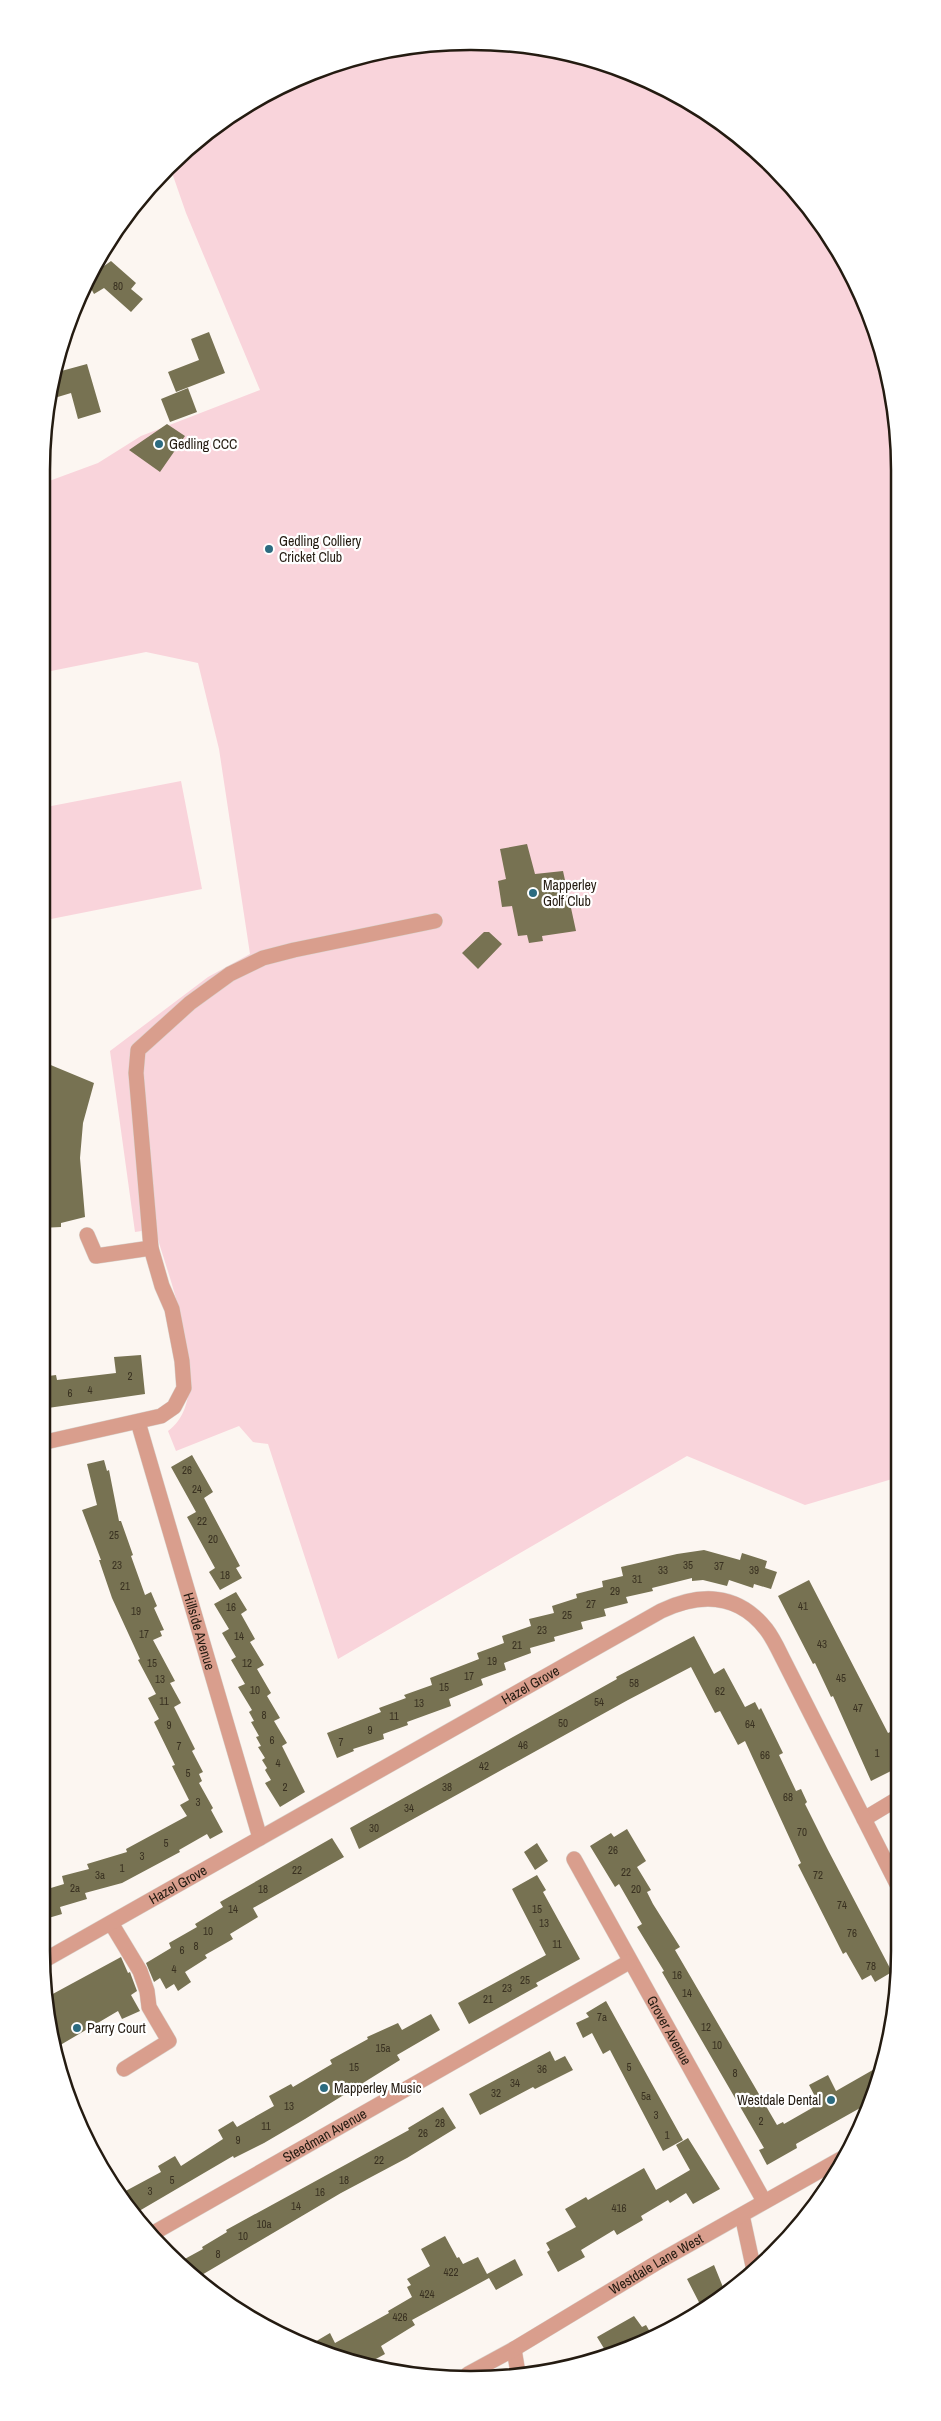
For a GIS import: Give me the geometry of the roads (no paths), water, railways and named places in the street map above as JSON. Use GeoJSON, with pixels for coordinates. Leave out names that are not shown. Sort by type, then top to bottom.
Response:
{"type":"FeatureCollection","features":[{"type":"Feature","properties":{"kind":"street"},"geometry":{"type":"LineString","coordinates":[[50,1441],[161,1416],[174,1407],[184,1388],[182,1361],[172,1309],[162,1286],[151,1248],[136,1073],[138,1050],[190,1003],[230,974],[263,958],[436,921]]}},
{"type":"Feature","properties":{"kind":"street"},"geometry":{"type":"LineString","coordinates":[[87,1235],[96,1256],[151,1248]]}},
{"type":"Feature","properties":{"kind":"street","name":"Hillside Avenue"},"geometry":{"type":"LineString","coordinates":[[138,1422],[260,1838]]}},
{"type":"Feature","properties":{"kind":"street","name":"Hazel Grove"},"geometry":{"type":"LineString","coordinates":[[50,1957],[661,1612],[681,1602],[705,1598],[726,1601],[747,1612],[766,1628],[891,1872]]}},
{"type":"Feature","properties":{"kind":"street"},"geometry":{"type":"LineString","coordinates":[[864,1819],[891,1803]]}},
{"type":"Feature","properties":{"kind":"street","name":"Grover Avenue"},"geometry":{"type":"LineString","coordinates":[[574,1860],[629,1962],[764,2201]]}},
{"type":"Feature","properties":{"kind":"street"},"geometry":{"type":"LineString","coordinates":[[111,1923],[140,1971],[147,1991],[149,2007],[169,2041],[124,2069]]}},
{"type":"Feature","properties":{"kind":"street","name":"Steedman Avenue"},"geometry":{"type":"LineString","coordinates":[[157,2231],[629,1962]]}},
{"type":"Feature","properties":{"kind":"street","name":"Westdale Lane West"},"geometry":{"type":"LineString","coordinates":[[474,2371],[514,2349],[658,2262],[834,2163]]}},
{"type":"Feature","properties":{"kind":"street"},"geometry":{"type":"LineString","coordinates":[[742,2215],[752,2263]]}},
{"type":"Feature","properties":{"kind":"street"},"geometry":{"type":"LineString","coordinates":[[514,2349],[517,2368]]}},
{"type":"Feature","properties":{"kind":"place","name":"Gedling CCC"},"geometry":{"type":"Point","coordinates":[159,444]}},
{"type":"Feature","properties":{"kind":"place","name":"Gedling Colliery Cricket Club"},"geometry":{"type":"Point","coordinates":[269,549]}},
{"type":"Feature","properties":{"kind":"place","name":"Mapperley Golf Club"},"geometry":{"type":"Point","coordinates":[533,893]}},
{"type":"Feature","properties":{"kind":"place","name":"Parry Court"},"geometry":{"type":"Point","coordinates":[77,2028]}},
{"type":"Feature","properties":{"kind":"place","name":"Mapperley Music"},"geometry":{"type":"Point","coordinates":[324,2088]}},
{"type":"Feature","properties":{"kind":"place","name":"Westdale Dental"},"geometry":{"type":"Point","coordinates":[831,2100]}}]}
